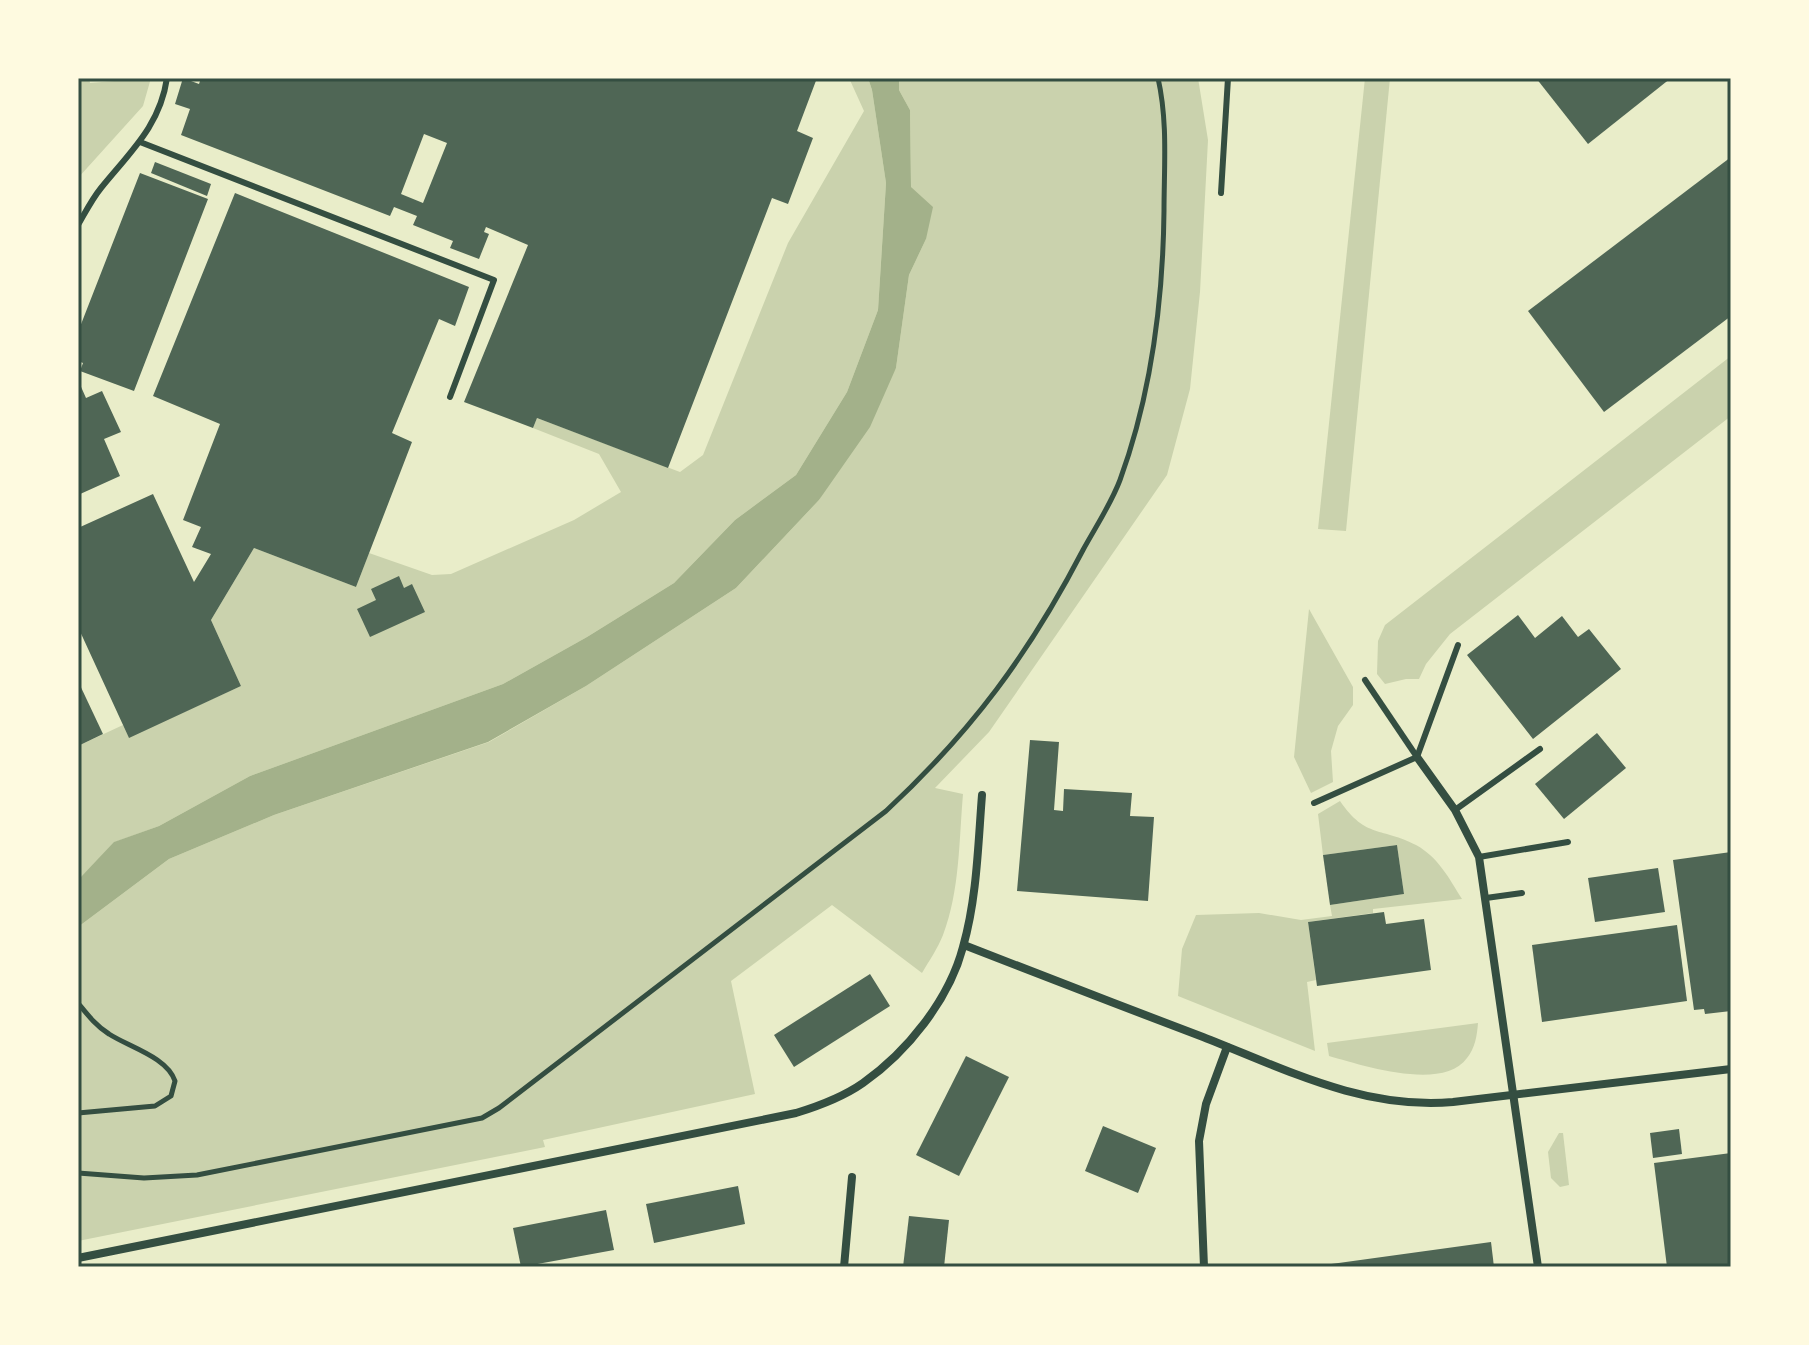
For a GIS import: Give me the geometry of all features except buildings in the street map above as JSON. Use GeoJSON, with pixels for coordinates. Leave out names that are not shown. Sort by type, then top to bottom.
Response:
{"type":"FeatureCollection","features":[{"type":"Feature","properties":{"kind":"street"},"geometry":{"type":"LineString","coordinates":[[1417,757],[1455,810],[1479,857],[1538,1267]]}},
{"type":"Feature","properties":{"kind":"street"},"geometry":{"type":"LineString","coordinates":[[78,1258],[796,1113],[825,1103],[862,1084],[898,1053],[923,1025],[958,964],[971,916],[982,795]]}},
{"type":"Feature","properties":{"kind":"street"},"geometry":{"type":"LineString","coordinates":[[964,945],[1320,1084],[1390,1102],[1423,1105],[1731,1069]]}},
{"type":"Feature","properties":{"kind":"street"},"geometry":{"type":"LineString","coordinates":[[1204,1267],[1199,1141],[1201,1122],[1227,1047]]}},
{"type":"Feature","properties":{"kind":"street"},"geometry":{"type":"LineString","coordinates":[[844,1267],[852,1177]]}},
{"type":"Feature","properties":{"kind":"lane"},"geometry":{"type":"LineString","coordinates":[[78,225],[99,191],[140,142],[158,114],[167,78]]}},
{"type":"Feature","properties":{"kind":"lane"},"geometry":{"type":"LineString","coordinates":[[1221,193],[1228,78]]}},
{"type":"Feature","properties":{"kind":"lane"},"geometry":{"type":"LineString","coordinates":[[140,142],[494,280],[450,397]]}},
{"type":"Feature","properties":{"kind":"lane"},"geometry":{"type":"LineString","coordinates":[[1314,803],[1417,757],[1458,645]]}},
{"type":"Feature","properties":{"kind":"lane"},"geometry":{"type":"LineString","coordinates":[[1365,680],[1417,757]]}},
{"type":"Feature","properties":{"kind":"lane"},"geometry":{"type":"LineString","coordinates":[[1455,810],[1540,749]]}},
{"type":"Feature","properties":{"kind":"lane"},"geometry":{"type":"LineString","coordinates":[[1479,857],[1568,842]]}},
{"type":"Feature","properties":{"kind":"lane"},"geometry":{"type":"LineString","coordinates":[[1486,898],[1522,893]]}},
{"type":"Feature","properties":{"kind":"path"},"geometry":{"type":"LineString","coordinates":[[78,1173],[144,1178],[197,1175],[482,1118],[874,820],[921,779],[988,704],[1027,650],[1061,594],[1119,483],[1150,365],[1163,276],[1165,132],[1158,78]]}},
{"type":"Feature","properties":{"kind":"path"},"geometry":{"type":"LineString","coordinates":[[78,1003],[109,1034],[166,1067],[175,1081],[171,1096],[155,1106],[78,1113]]}},
{"type":"Feature","properties":{"kind":"shaded area"},"geometry":{"type":"Polygon","coordinates":[[[78,78],[89,78],[90,83],[151,78],[143,106],[78,178],[78,78]]]}},
{"type":"Feature","properties":{"kind":"shaded area"},"geometry":{"type":"Polygon","coordinates":[[[849,78],[868,78],[886,183],[878,310],[847,392],[796,475],[735,520],[674,583],[587,637],[503,684],[250,776],[159,826],[115,842],[78,880],[78,746],[123,725],[129,737],[241,686],[211,620],[254,548],[356,587],[369,553],[432,575],[451,574],[574,520],[621,492],[599,454],[533,428],[537,418],[680,472],[703,455],[788,243],[864,111],[849,78]]]}},
{"type":"Feature","properties":{"kind":"shaded area"},"geometry":{"type":"Polygon","coordinates":[[[868,78],[899,78],[899,90],[910,110],[911,187],[933,207],[926,239],[909,275],[896,368],[870,427],[819,500],[736,588],[586,686],[488,742],[274,815],[169,859],[78,927],[78,880],[114,842],[159,826],[250,776],[503,684],[674,583],[735,520],[796,475],[847,392],[878,310],[886,183],[868,78]]]}},
{"type":"Feature","properties":{"kind":"shaded area"},"geometry":{"type":"Polygon","coordinates":[[[899,78],[1198,78],[1208,140],[1200,292],[1190,389],[1167,475],[989,732],[935,788],[963,794],[953,901],[939,945],[922,973],[832,905],[731,981],[755,1094],[543,1140],[545,1147],[78,1241],[78,927],[169,859],[274,815],[489,742],[586,686],[736,588],[819,500],[896,368],[909,275],[926,239],[911,187],[910,110],[899,90],[899,78]]]}},
{"type":"Feature","properties":{"kind":"shaded area"},"geometry":{"type":"Polygon","coordinates":[[[1365,78],[1390,78],[1346,531],[1318,529],[1365,78]]]}},
{"type":"Feature","properties":{"kind":"shaded area"},"geometry":{"type":"Polygon","coordinates":[[[1731,356],[1731,416],[1450,634],[1426,664],[1419,679],[1385,684],[1377,674],[1378,641],[1385,625],[1731,356]]]}},
{"type":"Feature","properties":{"kind":"shaded area"},"geometry":{"type":"Polygon","coordinates":[[[1309,609],[1353,687],[1353,705],[1338,726],[1331,751],[1333,782],[1311,793],[1294,757],[1309,609]]]}},
{"type":"Feature","properties":{"kind":"shaded area"},"geometry":{"type":"Polygon","coordinates":[[[1340,801],[1349,813],[1367,827],[1424,850],[1442,869],[1462,899],[1373,909],[1373,913],[1308,922],[1316,980],[1307,982],[1315,1051],[1178,996],[1182,949],[1196,915],[1259,913],[1301,920],[1332,916],[1330,905],[1404,894],[1397,845],[1323,855],[1318,814],[1340,801]]]}},
{"type":"Feature","properties":{"kind":"shaded area"},"geometry":{"type":"Polygon","coordinates":[[[1478,1023],[1475,1042],[1467,1058],[1455,1068],[1440,1073],[1421,1075],[1380,1070],[1329,1056],[1327,1043],[1478,1023]]]}},
{"type":"Feature","properties":{"kind":"shaded area"},"geometry":{"type":"Polygon","coordinates":[[[1559,1133],[1563,1133],[1569,1185],[1560,1187],[1551,1178],[1548,1152],[1559,1133]]]}}]}
